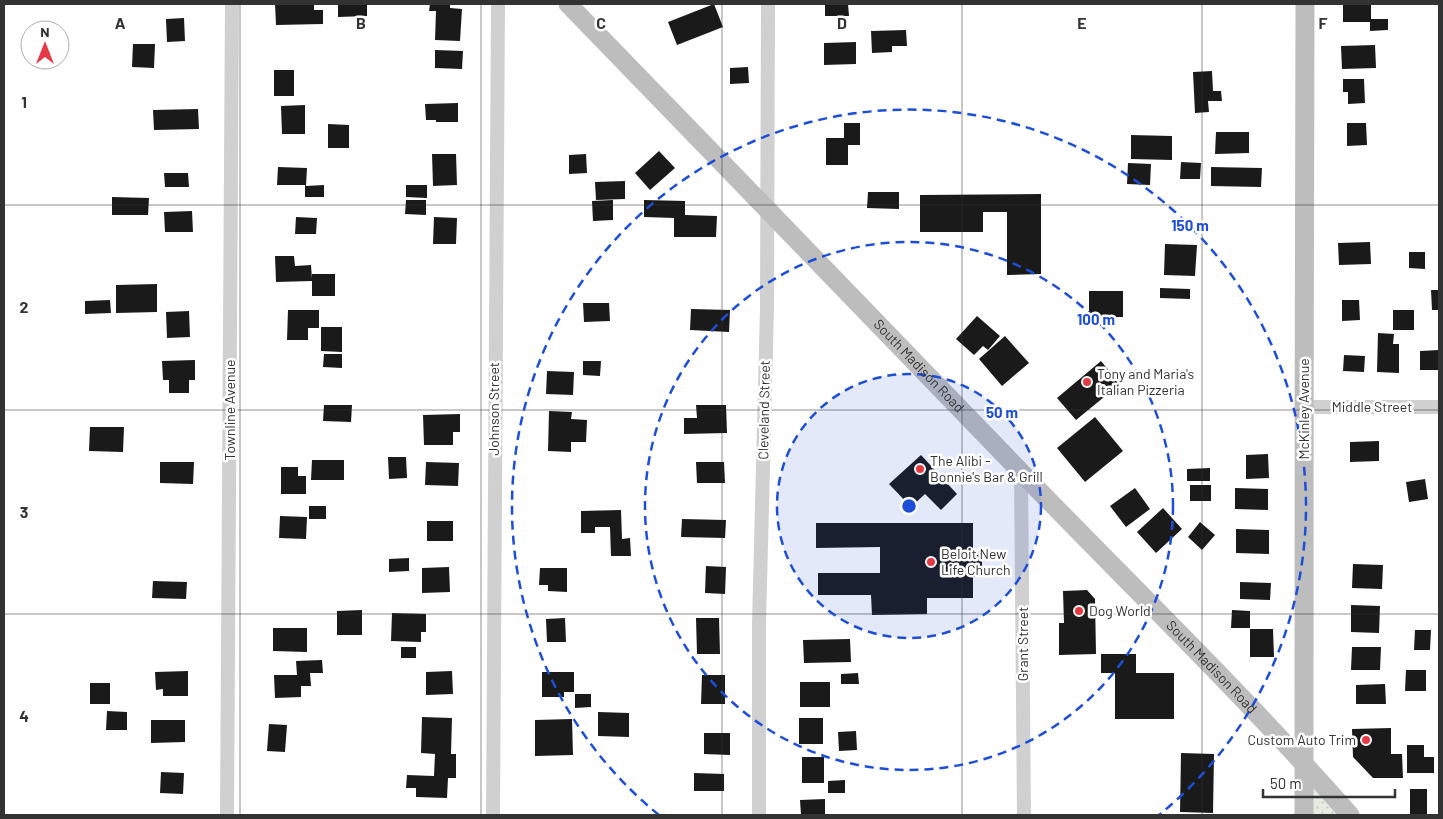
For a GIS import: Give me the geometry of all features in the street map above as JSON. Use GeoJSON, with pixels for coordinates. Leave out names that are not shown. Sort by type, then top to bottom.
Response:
{"type":"FeatureCollection","features":[{"type":"Feature","properties":{"kind":"main road","name":"South Madison Road"},"geometry":{"type":"LineString","coordinates":[[568,4],[1304,763],[1350,815]]}},
{"type":"Feature","properties":{"kind":"main road","name":"McKinley Avenue"},"geometry":{"type":"LineString","coordinates":[[1304,815],[1303,278],[1305,4]]}},
{"type":"Feature","properties":{"kind":"street","name":"Townline Avenue"},"geometry":{"type":"LineString","coordinates":[[227,815],[232,4]]}},
{"type":"Feature","properties":{"kind":"street","name":"Johnson Street"},"geometry":{"type":"LineString","coordinates":[[493,815],[498,4]]}},
{"type":"Feature","properties":{"kind":"street","name":"Cleveland Street"},"geometry":{"type":"LineString","coordinates":[[759,815],[759,624],[767,308],[768,4]]}},
{"type":"Feature","properties":{"kind":"street","name":"Middle Street"},"geometry":{"type":"LineString","coordinates":[[1304,407],[1439,407]]}},
{"type":"Feature","properties":{"kind":"street","name":"Grant Street"},"geometry":{"type":"LineString","coordinates":[[1021,472],[1024,815]]}},
{"type":"Feature","properties":{"kind":"shaded area"},"geometry":{"type":"Polygon","coordinates":[[[1304,763],[1350,815],[1304,815],[1304,763]]]}},
{"type":"Feature","properties":{"kind":"building"},"geometry":{"type":"Polygon","coordinates":[[[275,4],[314,4],[314,10],[323,10],[323,24],[276,25],[275,4]]]}},
{"type":"Feature","properties":{"kind":"building"},"geometry":{"type":"Polygon","coordinates":[[[338,4],[367,4],[367,16],[338,17],[338,4]]]}},
{"type":"Feature","properties":{"kind":"building"},"geometry":{"type":"Polygon","coordinates":[[[430,4],[450,4],[450,8],[462,9],[460,41],[435,40],[436,11],[429,11],[430,4]]]}},
{"type":"Feature","properties":{"kind":"building"},"geometry":{"type":"Polygon","coordinates":[[[714,4],[723,27],[677,45],[668,22],[714,4]]]}},
{"type":"Feature","properties":{"kind":"building"},"geometry":{"type":"Polygon","coordinates":[[[825,4],[848,4],[849,16],[825,16],[825,4]]]}},
{"type":"Feature","properties":{"kind":"building"},"geometry":{"type":"Polygon","coordinates":[[[1343,4],[1371,4],[1371,19],[1388,19],[1388,30],[1370,31],[1370,22],[1343,22],[1343,4]]]}},
{"type":"Feature","properties":{"kind":"building"},"geometry":{"type":"Polygon","coordinates":[[[184,18],[185,41],[167,42],[166,19],[184,18]]]}},
{"type":"Feature","properties":{"kind":"building"},"geometry":{"type":"Polygon","coordinates":[[[906,30],[907,46],[892,46],[892,52],[872,53],[871,31],[906,30]]]}},
{"type":"Feature","properties":{"kind":"building"},"geometry":{"type":"Polygon","coordinates":[[[856,42],[856,64],[824,65],[824,43],[856,42]]]}},
{"type":"Feature","properties":{"kind":"building"},"geometry":{"type":"Polygon","coordinates":[[[133,44],[155,44],[154,68],[132,67],[133,44]]]}},
{"type":"Feature","properties":{"kind":"building"},"geometry":{"type":"Polygon","coordinates":[[[1375,45],[1376,68],[1342,69],[1341,46],[1375,45]]]}},
{"type":"Feature","properties":{"kind":"building"},"geometry":{"type":"Polygon","coordinates":[[[435,50],[463,51],[462,69],[435,68],[435,50]]]}},
{"type":"Feature","properties":{"kind":"building"},"geometry":{"type":"Polygon","coordinates":[[[748,67],[749,83],[730,84],[730,68],[748,67]]]}},
{"type":"Feature","properties":{"kind":"building"},"geometry":{"type":"Polygon","coordinates":[[[274,70],[294,70],[294,96],[274,96],[274,70]]]}},
{"type":"Feature","properties":{"kind":"building"},"geometry":{"type":"Polygon","coordinates":[[[1212,71],[1213,91],[1221,91],[1222,101],[1208,101],[1209,112],[1195,113],[1193,72],[1212,71]]]}},
{"type":"Feature","properties":{"kind":"building"},"geometry":{"type":"Polygon","coordinates":[[[1343,79],[1364,79],[1365,103],[1348,104],[1348,92],[1343,92],[1343,79]]]}},
{"type":"Feature","properties":{"kind":"building"},"geometry":{"type":"Polygon","coordinates":[[[458,103],[458,122],[426,120],[425,104],[458,103]]]}},
{"type":"Feature","properties":{"kind":"building"},"geometry":{"type":"Polygon","coordinates":[[[305,105],[305,134],[282,134],[281,106],[305,105]]]}},
{"type":"Feature","properties":{"kind":"building"},"geometry":{"type":"Polygon","coordinates":[[[198,109],[199,129],[154,130],[153,110],[198,109]]]}},
{"type":"Feature","properties":{"kind":"building"},"geometry":{"type":"Polygon","coordinates":[[[844,123],[860,123],[860,145],[848,145],[848,165],[826,165],[826,138],[844,138],[844,123]]]}},
{"type":"Feature","properties":{"kind":"building"},"geometry":{"type":"Polygon","coordinates":[[[1347,123],[1366,123],[1367,145],[1347,146],[1347,123]]]}},
{"type":"Feature","properties":{"kind":"building"},"geometry":{"type":"Polygon","coordinates":[[[328,124],[349,125],[349,148],[328,148],[328,124]]]}},
{"type":"Feature","properties":{"kind":"building"},"geometry":{"type":"Polygon","coordinates":[[[1216,132],[1249,132],[1249,153],[1215,154],[1216,132]]]}},
{"type":"Feature","properties":{"kind":"building"},"geometry":{"type":"Polygon","coordinates":[[[1131,135],[1172,136],[1172,160],[1131,159],[1131,135]]]}},
{"type":"Feature","properties":{"kind":"building"},"geometry":{"type":"Polygon","coordinates":[[[659,151],[675,168],[650,190],[635,173],[659,151]]]}},
{"type":"Feature","properties":{"kind":"building"},"geometry":{"type":"Polygon","coordinates":[[[432,154],[456,154],[457,185],[433,186],[432,154]]]}},
{"type":"Feature","properties":{"kind":"building"},"geometry":{"type":"Polygon","coordinates":[[[586,154],[587,173],[569,174],[569,155],[586,154]]]}},
{"type":"Feature","properties":{"kind":"building"},"geometry":{"type":"Polygon","coordinates":[[[1181,162],[1201,163],[1200,179],[1180,179],[1181,162]]]}},
{"type":"Feature","properties":{"kind":"building"},"geometry":{"type":"Polygon","coordinates":[[[1128,163],[1151,164],[1150,185],[1127,184],[1128,163]]]}},
{"type":"Feature","properties":{"kind":"building"},"geometry":{"type":"Polygon","coordinates":[[[278,167],[307,168],[306,186],[324,185],[324,197],[305,197],[305,185],[277,185],[278,167]]]}},
{"type":"Feature","properties":{"kind":"building"},"geometry":{"type":"Polygon","coordinates":[[[1211,167],[1262,168],[1261,187],[1211,186],[1211,167]]]}},
{"type":"Feature","properties":{"kind":"building"},"geometry":{"type":"Polygon","coordinates":[[[164,173],[188,173],[189,187],[165,187],[164,173]]]}},
{"type":"Feature","properties":{"kind":"building"},"geometry":{"type":"Polygon","coordinates":[[[625,181],[625,199],[596,200],[595,182],[625,181]]]}},
{"type":"Feature","properties":{"kind":"building"},"geometry":{"type":"Polygon","coordinates":[[[406,185],[427,185],[427,198],[406,197],[406,185]]]}},
{"type":"Feature","properties":{"kind":"building"},"geometry":{"type":"Polygon","coordinates":[[[868,192],[899,192],[899,209],[867,208],[868,192]]]}},
{"type":"Feature","properties":{"kind":"building"},"geometry":{"type":"Polygon","coordinates":[[[1041,194],[1041,274],[1007,275],[1007,212],[983,212],[983,232],[920,232],[920,195],[1041,194]]]}},
{"type":"Feature","properties":{"kind":"building"},"geometry":{"type":"Polygon","coordinates":[[[112,197],[149,198],[148,215],[112,215],[112,197]]]}},
{"type":"Feature","properties":{"kind":"building"},"geometry":{"type":"Polygon","coordinates":[[[406,200],[426,200],[426,215],[405,214],[406,200]]]}},
{"type":"Feature","properties":{"kind":"building"},"geometry":{"type":"Polygon","coordinates":[[[613,200],[613,220],[593,221],[592,201],[613,200]]]}},
{"type":"Feature","properties":{"kind":"building"},"geometry":{"type":"Polygon","coordinates":[[[644,200],[685,201],[685,215],[717,216],[716,237],[674,237],[674,218],[644,217],[644,200]]]}},
{"type":"Feature","properties":{"kind":"building"},"geometry":{"type":"Polygon","coordinates":[[[192,211],[193,232],[165,232],[164,212],[192,211]]]}},
{"type":"Feature","properties":{"kind":"building"},"geometry":{"type":"Polygon","coordinates":[[[296,217],[317,218],[316,234],[295,234],[296,217]]]}},
{"type":"Feature","properties":{"kind":"building"},"geometry":{"type":"Polygon","coordinates":[[[434,217],[457,218],[456,244],[433,244],[434,217]]]}},
{"type":"Feature","properties":{"kind":"building"},"geometry":{"type":"Polygon","coordinates":[[[1370,242],[1371,264],[1339,265],[1338,243],[1370,242]]]}},
{"type":"Feature","properties":{"kind":"building"},"geometry":{"type":"Polygon","coordinates":[[[1165,244],[1197,245],[1195,276],[1164,275],[1165,244]]]}},
{"type":"Feature","properties":{"kind":"building"},"geometry":{"type":"Polygon","coordinates":[[[1409,252],[1425,252],[1425,269],[1409,268],[1409,252]]]}},
{"type":"Feature","properties":{"kind":"building"},"geometry":{"type":"Polygon","coordinates":[[[275,256],[294,256],[295,266],[311,265],[312,279],[312,274],[335,274],[335,296],[312,296],[312,281],[276,282],[275,256]]]}},
{"type":"Feature","properties":{"kind":"building"},"geometry":{"type":"Polygon","coordinates":[[[157,284],[157,312],[116,313],[116,285],[157,284]]]}},
{"type":"Feature","properties":{"kind":"building"},"geometry":{"type":"Polygon","coordinates":[[[1160,288],[1190,289],[1190,299],[1160,298],[1160,288]]]}},
{"type":"Feature","properties":{"kind":"building"},"geometry":{"type":"Polygon","coordinates":[[[1431,290],[1439,290],[1439,310],[1432,310],[1431,290]]]}},
{"type":"Feature","properties":{"kind":"building"},"geometry":{"type":"Polygon","coordinates":[[[1089,291],[1123,291],[1123,317],[1089,317],[1089,291]]]}},
{"type":"Feature","properties":{"kind":"building"},"geometry":{"type":"Polygon","coordinates":[[[110,300],[111,313],[85,314],[85,301],[110,300]]]}},
{"type":"Feature","properties":{"kind":"building"},"geometry":{"type":"Polygon","coordinates":[[[1342,300],[1359,300],[1360,320],[1342,321],[1342,300]]]}},
{"type":"Feature","properties":{"kind":"building"},"geometry":{"type":"Polygon","coordinates":[[[583,303],[609,303],[610,321],[584,322],[583,303]]]}},
{"type":"Feature","properties":{"kind":"building"},"geometry":{"type":"Polygon","coordinates":[[[691,309],[730,310],[729,332],[690,330],[691,309]]]}},
{"type":"Feature","properties":{"kind":"building"},"geometry":{"type":"Polygon","coordinates":[[[288,310],[319,310],[319,328],[308,328],[308,340],[287,340],[288,310]]]}},
{"type":"Feature","properties":{"kind":"building"},"geometry":{"type":"Polygon","coordinates":[[[1393,310],[1414,310],[1414,330],[1393,330],[1393,310]]]}},
{"type":"Feature","properties":{"kind":"building"},"geometry":{"type":"Polygon","coordinates":[[[189,311],[190,337],[167,338],[166,312],[189,311]]]}},
{"type":"Feature","properties":{"kind":"building"},"geometry":{"type":"Polygon","coordinates":[[[977,316],[1000,336],[988,350],[983,346],[974,355],[956,339],[977,316]]]}},
{"type":"Feature","properties":{"kind":"building"},"geometry":{"type":"Polygon","coordinates":[[[321,327],[342,327],[342,352],[321,351],[321,327]]]}},
{"type":"Feature","properties":{"kind":"building"},"geometry":{"type":"Polygon","coordinates":[[[1378,333],[1394,334],[1393,344],[1399,344],[1399,373],[1377,372],[1378,333]]]}},
{"type":"Feature","properties":{"kind":"building"},"geometry":{"type":"Polygon","coordinates":[[[1005,336],[1029,363],[1002,386],[979,359],[1005,336]]]}},
{"type":"Feature","properties":{"kind":"building"},"geometry":{"type":"Polygon","coordinates":[[[1439,350],[1439,370],[1420,370],[1420,351],[1439,350]]]}},
{"type":"Feature","properties":{"kind":"building"},"geometry":{"type":"Polygon","coordinates":[[[324,354],[342,354],[342,368],[323,367],[324,354]]]}},
{"type":"Feature","properties":{"kind":"building"},"geometry":{"type":"Polygon","coordinates":[[[1344,355],[1365,356],[1364,372],[1343,371],[1344,355]]]}},
{"type":"Feature","properties":{"kind":"building"},"geometry":{"type":"Polygon","coordinates":[[[195,360],[195,380],[189,380],[189,393],[169,393],[169,380],[163,380],[162,361],[195,360]]]}},
{"type":"Feature","properties":{"kind":"building"},"geometry":{"type":"Polygon","coordinates":[[[583,361],[601,361],[600,376],[583,375],[583,361]]]}},
{"type":"Feature","properties":{"kind":"building"},"geometry":{"type":"Polygon","coordinates":[[[1101,361],[1120,384],[1076,420],[1057,398],[1101,361]]]}},
{"type":"Feature","properties":{"kind":"building"},"geometry":{"type":"Polygon","coordinates":[[[547,371],[574,372],[573,395],[546,394],[547,371]]]}},
{"type":"Feature","properties":{"kind":"building"},"geometry":{"type":"Polygon","coordinates":[[[324,405],[352,405],[351,422],[323,421],[324,405]]]}},
{"type":"Feature","properties":{"kind":"building"},"geometry":{"type":"Polygon","coordinates":[[[696,405],[726,405],[727,433],[684,434],[684,418],[697,418],[696,405]]]}},
{"type":"Feature","properties":{"kind":"building"},"geometry":{"type":"Polygon","coordinates":[[[549,411],[572,412],[571,419],[587,420],[586,442],[571,442],[571,452],[548,451],[549,411]]]}},
{"type":"Feature","properties":{"kind":"building"},"geometry":{"type":"Polygon","coordinates":[[[460,414],[460,432],[453,432],[453,445],[424,445],[423,415],[460,414]]]}},
{"type":"Feature","properties":{"kind":"building"},"geometry":{"type":"Polygon","coordinates":[[[1095,417],[1123,451],[1085,482],[1057,448],[1095,417]]]}},
{"type":"Feature","properties":{"kind":"building"},"geometry":{"type":"Polygon","coordinates":[[[90,427],[124,427],[123,452],[89,451],[90,427]]]}},
{"type":"Feature","properties":{"kind":"building"},"geometry":{"type":"Polygon","coordinates":[[[1379,441],[1379,461],[1350,462],[1350,442],[1379,441]]]}},
{"type":"Feature","properties":{"kind":"building"},"geometry":{"type":"Polygon","coordinates":[[[1268,454],[1269,478],[1246,479],[1246,455],[1268,454]]]}},
{"type":"Feature","properties":{"kind":"building","name":"The Alibi - Bonnie's Bar & Grill"},"geometry":{"type":"Polygon","coordinates":[[[921,455],[957,494],[941,510],[925,494],[911,507],[889,484],[921,455]]]}},
{"type":"Feature","properties":{"kind":"building"},"geometry":{"type":"Polygon","coordinates":[[[388,457],[406,457],[407,478],[389,479],[388,457]]]}},
{"type":"Feature","properties":{"kind":"building"},"geometry":{"type":"Polygon","coordinates":[[[312,460],[344,460],[344,480],[311,480],[312,460]]]}},
{"type":"Feature","properties":{"kind":"building"},"geometry":{"type":"Polygon","coordinates":[[[160,462],[194,462],[193,484],[160,483],[160,462]]]}},
{"type":"Feature","properties":{"kind":"building"},"geometry":{"type":"Polygon","coordinates":[[[426,462],[459,463],[458,486],[425,485],[426,462]]]}},
{"type":"Feature","properties":{"kind":"building"},"geometry":{"type":"Polygon","coordinates":[[[696,462],[724,462],[725,483],[697,483],[696,462]]]}},
{"type":"Feature","properties":{"kind":"building"},"geometry":{"type":"Polygon","coordinates":[[[281,467],[298,467],[298,476],[306,476],[306,494],[281,494],[281,467]]]}},
{"type":"Feature","properties":{"kind":"building"},"geometry":{"type":"Polygon","coordinates":[[[1210,468],[1210,481],[1187,481],[1187,469],[1210,468]]]}},
{"type":"Feature","properties":{"kind":"building"},"geometry":{"type":"Polygon","coordinates":[[[1425,479],[1428,499],[1409,502],[1406,482],[1425,479]]]}},
{"type":"Feature","properties":{"kind":"building"},"geometry":{"type":"Polygon","coordinates":[[[1190,485],[1211,485],[1211,501],[1190,501],[1190,485]]]}},
{"type":"Feature","properties":{"kind":"building"},"geometry":{"type":"Polygon","coordinates":[[[1135,488],[1150,509],[1126,527],[1110,506],[1135,488]]]}},
{"type":"Feature","properties":{"kind":"building"},"geometry":{"type":"Polygon","coordinates":[[[1235,488],[1268,489],[1268,510],[1235,509],[1235,488]]]}},
{"type":"Feature","properties":{"kind":"building"},"geometry":{"type":"Polygon","coordinates":[[[309,506],[326,506],[326,519],[309,519],[309,506]]]}},
{"type":"Feature","properties":{"kind":"building"},"geometry":{"type":"Polygon","coordinates":[[[1163,508],[1182,529],[1156,553],[1137,532],[1163,508]]]}},
{"type":"Feature","properties":{"kind":"building"},"geometry":{"type":"Polygon","coordinates":[[[621,510],[622,539],[630,538],[631,556],[611,556],[610,527],[595,527],[595,533],[581,533],[581,511],[621,510]]]}},
{"type":"Feature","properties":{"kind":"building"},"geometry":{"type":"Polygon","coordinates":[[[280,516],[307,517],[306,539],[279,538],[280,516]]]}},
{"type":"Feature","properties":{"kind":"building"},"geometry":{"type":"Polygon","coordinates":[[[682,519],[726,520],[725,538],[681,537],[682,519]]]}},
{"type":"Feature","properties":{"kind":"building"},"geometry":{"type":"Polygon","coordinates":[[[427,521],[453,521],[453,541],[427,541],[427,521]]]}},
{"type":"Feature","properties":{"kind":"building"},"geometry":{"type":"Polygon","coordinates":[[[1200,522],[1215,535],[1202,550],[1188,537],[1200,522]]]}},
{"type":"Feature","properties":{"kind":"building","name":"Beloit New Life Church"},"geometry":{"type":"Polygon","coordinates":[[[816,523],[973,523],[973,551],[982,551],[982,577],[973,577],[973,598],[927,598],[927,614],[872,615],[871,595],[818,595],[818,573],[880,573],[880,547],[816,548],[816,523]]]}},
{"type":"Feature","properties":{"kind":"building"},"geometry":{"type":"Polygon","coordinates":[[[1236,529],[1269,530],[1269,554],[1236,553],[1236,529]]]}},
{"type":"Feature","properties":{"kind":"building"},"geometry":{"type":"Polygon","coordinates":[[[409,558],[409,571],[389,572],[389,559],[409,558]]]}},
{"type":"Feature","properties":{"kind":"building"},"geometry":{"type":"Polygon","coordinates":[[[1353,564],[1383,565],[1382,589],[1352,588],[1353,564]]]}},
{"type":"Feature","properties":{"kind":"building"},"geometry":{"type":"Polygon","coordinates":[[[706,566],[726,567],[725,594],[705,593],[706,566]]]}},
{"type":"Feature","properties":{"kind":"building"},"geometry":{"type":"Polygon","coordinates":[[[449,567],[450,592],[422,593],[422,568],[449,567]]]}},
{"type":"Feature","properties":{"kind":"building"},"geometry":{"type":"Polygon","coordinates":[[[540,568],[567,568],[567,592],[548,591],[548,585],[539,585],[540,568]]]}},
{"type":"Feature","properties":{"kind":"building"},"geometry":{"type":"Polygon","coordinates":[[[153,581],[187,582],[186,599],[152,598],[153,581]]]}},
{"type":"Feature","properties":{"kind":"building"},"geometry":{"type":"Polygon","coordinates":[[[1240,582],[1271,583],[1270,600],[1240,599],[1240,582]]]}},
{"type":"Feature","properties":{"kind":"building","name":"Dog World"},"geometry":{"type":"Polygon","coordinates":[[[1087,590],[1095,599],[1096,654],[1059,655],[1059,623],[1064,623],[1063,591],[1087,590]]]}},
{"type":"Feature","properties":{"kind":"building"},"geometry":{"type":"Polygon","coordinates":[[[1351,605],[1380,606],[1379,633],[1351,632],[1351,605]]]}},
{"type":"Feature","properties":{"kind":"building"},"geometry":{"type":"Polygon","coordinates":[[[362,610],[362,635],[337,635],[337,611],[362,610]]]}},
{"type":"Feature","properties":{"kind":"building"},"geometry":{"type":"Polygon","coordinates":[[[1232,610],[1250,611],[1250,628],[1231,628],[1232,610]]]}},
{"type":"Feature","properties":{"kind":"building"},"geometry":{"type":"Polygon","coordinates":[[[392,613],[426,614],[426,632],[421,632],[421,642],[391,641],[392,613]]]}},
{"type":"Feature","properties":{"kind":"building"},"geometry":{"type":"Polygon","coordinates":[[[565,618],[566,642],[547,642],[546,619],[565,618]]]}},
{"type":"Feature","properties":{"kind":"building"},"geometry":{"type":"Polygon","coordinates":[[[696,618],[719,618],[720,654],[697,654],[696,618]]]}},
{"type":"Feature","properties":{"kind":"building"},"geometry":{"type":"Polygon","coordinates":[[[273,628],[307,628],[307,652],[273,651],[273,628]]]}},
{"type":"Feature","properties":{"kind":"building"},"geometry":{"type":"Polygon","coordinates":[[[1250,629],[1273,629],[1274,657],[1250,657],[1250,629]]]}},
{"type":"Feature","properties":{"kind":"building"},"geometry":{"type":"Polygon","coordinates":[[[1415,630],[1431,630],[1430,650],[1414,650],[1415,630]]]}},
{"type":"Feature","properties":{"kind":"building"},"geometry":{"type":"Polygon","coordinates":[[[850,639],[851,662],[804,663],[803,640],[850,639]]]}},
{"type":"Feature","properties":{"kind":"building"},"geometry":{"type":"Polygon","coordinates":[[[401,647],[416,647],[416,658],[401,658],[401,647]]]}},
{"type":"Feature","properties":{"kind":"building"},"geometry":{"type":"Polygon","coordinates":[[[1352,647],[1381,647],[1380,670],[1351,670],[1352,647]]]}},
{"type":"Feature","properties":{"kind":"building"},"geometry":{"type":"Polygon","coordinates":[[[1101,654],[1136,654],[1136,673],[1174,673],[1174,719],[1115,719],[1115,673],[1101,673],[1101,654]]]}},
{"type":"Feature","properties":{"kind":"building"},"geometry":{"type":"Polygon","coordinates":[[[322,660],[323,673],[310,673],[311,686],[301,686],[301,697],[275,698],[274,675],[297,675],[296,661],[322,660]]]}},
{"type":"Feature","properties":{"kind":"building"},"geometry":{"type":"Polygon","coordinates":[[[1406,670],[1426,670],[1426,691],[1405,691],[1406,670]]]}},
{"type":"Feature","properties":{"kind":"building"},"geometry":{"type":"Polygon","coordinates":[[[188,671],[188,696],[163,696],[163,689],[156,690],[155,672],[188,671]]]}},
{"type":"Feature","properties":{"kind":"building"},"geometry":{"type":"Polygon","coordinates":[[[452,671],[453,694],[426,695],[426,672],[452,671]]]}},
{"type":"Feature","properties":{"kind":"building"},"geometry":{"type":"Polygon","coordinates":[[[542,672],[574,672],[574,692],[564,692],[564,697],[542,697],[542,672]]]}},
{"type":"Feature","properties":{"kind":"building"},"geometry":{"type":"Polygon","coordinates":[[[858,673],[859,684],[841,684],[841,674],[858,673]]]}},
{"type":"Feature","properties":{"kind":"building"},"geometry":{"type":"Polygon","coordinates":[[[702,675],[725,675],[725,704],[701,704],[702,675]]]}},
{"type":"Feature","properties":{"kind":"building"},"geometry":{"type":"Polygon","coordinates":[[[800,682],[830,682],[830,707],[800,707],[800,682]]]}},
{"type":"Feature","properties":{"kind":"building"},"geometry":{"type":"Polygon","coordinates":[[[90,683],[110,683],[110,704],[90,704],[90,683]]]}},
{"type":"Feature","properties":{"kind":"building"},"geometry":{"type":"Polygon","coordinates":[[[1385,684],[1386,704],[1356,704],[1356,685],[1385,684]]]}},
{"type":"Feature","properties":{"kind":"building"},"geometry":{"type":"Polygon","coordinates":[[[575,694],[591,694],[591,707],[575,708],[575,694]]]}},
{"type":"Feature","properties":{"kind":"building"},"geometry":{"type":"Polygon","coordinates":[[[107,711],[127,712],[127,730],[106,730],[107,711]]]}},
{"type":"Feature","properties":{"kind":"building"},"geometry":{"type":"Polygon","coordinates":[[[598,712],[629,713],[629,737],[598,736],[598,712]]]}},
{"type":"Feature","properties":{"kind":"building"},"geometry":{"type":"Polygon","coordinates":[[[422,717],[452,718],[451,754],[456,754],[456,778],[448,778],[447,798],[416,797],[416,788],[406,788],[407,775],[434,776],[435,754],[421,753],[422,717]]]}},
{"type":"Feature","properties":{"kind":"building"},"geometry":{"type":"Polygon","coordinates":[[[799,718],[823,718],[823,744],[799,744],[799,718]]]}},
{"type":"Feature","properties":{"kind":"building"},"geometry":{"type":"Polygon","coordinates":[[[572,719],[573,755],[535,756],[535,720],[572,719]]]}},
{"type":"Feature","properties":{"kind":"building"},"geometry":{"type":"Polygon","coordinates":[[[151,720],[185,720],[185,742],[151,743],[151,720]]]}},
{"type":"Feature","properties":{"kind":"building"},"geometry":{"type":"Polygon","coordinates":[[[269,724],[287,725],[285,752],[267,751],[269,724]]]}},
{"type":"Feature","properties":{"kind":"building"},"geometry":{"type":"Polygon","coordinates":[[[1391,728],[1391,754],[1402,754],[1403,778],[1373,778],[1353,757],[1352,729],[1391,728]]]}},
{"type":"Feature","properties":{"kind":"building"},"geometry":{"type":"Polygon","coordinates":[[[856,731],[857,750],[839,751],[838,732],[856,731]]]}},
{"type":"Feature","properties":{"kind":"building"},"geometry":{"type":"Polygon","coordinates":[[[704,733],[730,733],[730,755],[704,754],[704,733]]]}},
{"type":"Feature","properties":{"kind":"building"},"geometry":{"type":"Polygon","coordinates":[[[1407,745],[1424,745],[1424,757],[1434,757],[1434,773],[1407,773],[1407,745]]]}},
{"type":"Feature","properties":{"kind":"building"},"geometry":{"type":"Polygon","coordinates":[[[1181,753],[1214,754],[1213,813],[1180,812],[1181,753]]]}},
{"type":"Feature","properties":{"kind":"building"},"geometry":{"type":"Polygon","coordinates":[[[802,757],[824,757],[824,783],[802,783],[802,757]]]}},
{"type":"Feature","properties":{"kind":"building"},"geometry":{"type":"Polygon","coordinates":[[[161,772],[184,773],[183,794],[160,793],[161,772]]]}},
{"type":"Feature","properties":{"kind":"building"},"geometry":{"type":"Polygon","coordinates":[[[694,773],[724,774],[724,791],[694,791],[694,773]]]}},
{"type":"Feature","properties":{"kind":"building"},"geometry":{"type":"Polygon","coordinates":[[[845,780],[845,793],[828,793],[828,781],[845,780]]]}},
{"type":"Feature","properties":{"kind":"building"},"geometry":{"type":"Polygon","coordinates":[[[1410,789],[1427,789],[1427,815],[1410,815],[1410,789]]]}},
{"type":"Feature","properties":{"kind":"building"},"geometry":{"type":"Polygon","coordinates":[[[825,799],[825,815],[801,815],[800,800],[825,799]]]}},
{"type":"Feature","properties":{"kind":"place","name":"Tony and Maria's Italian Pizzeria"},"geometry":{"type":"Point","coordinates":[1087,382]}},
{"type":"Feature","properties":{"kind":"place","name":"The Alibi - Bonnie's Bar & Grill"},"geometry":{"type":"Point","coordinates":[920,469]}},
{"type":"Feature","properties":{"kind":"place","name":"Beloit New Life Church"},"geometry":{"type":"Point","coordinates":[931,562]}},
{"type":"Feature","properties":{"kind":"place","name":"Dog World"},"geometry":{"type":"Point","coordinates":[1079,611]}},
{"type":"Feature","properties":{"kind":"place","name":"Custom Auto Trim"},"geometry":{"type":"Point","coordinates":[1366,740]}}]}
